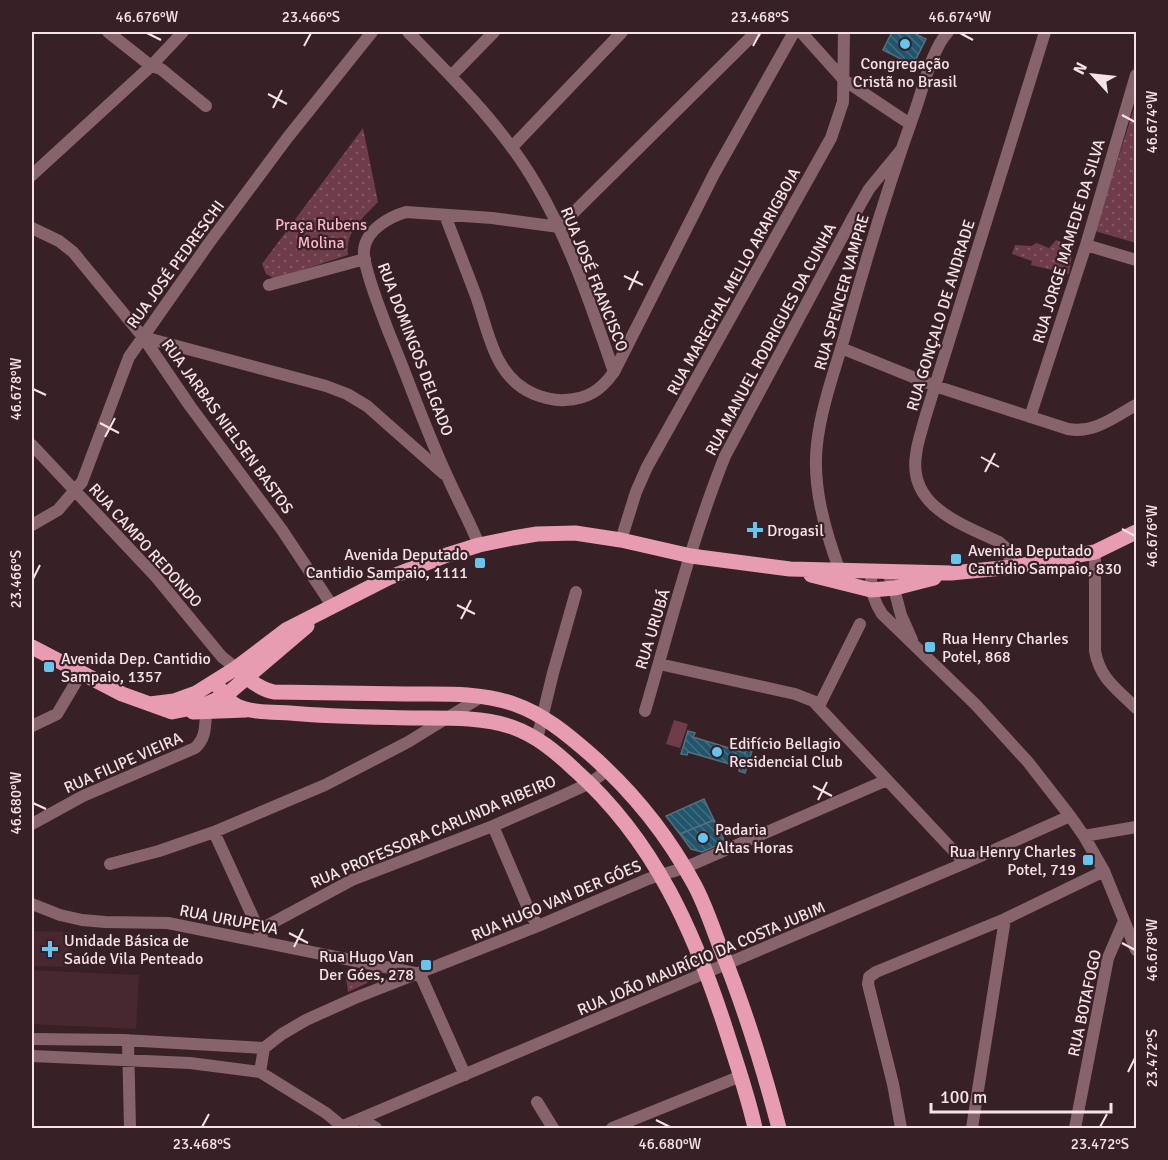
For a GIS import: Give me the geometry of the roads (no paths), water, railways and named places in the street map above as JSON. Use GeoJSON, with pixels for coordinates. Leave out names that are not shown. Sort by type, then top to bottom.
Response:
{"type":"FeatureCollection","features":[{"type":"Feature","properties":{"kind":"main road"},"geometry":{"type":"LineString","coordinates":[[790,569],[951,573],[1013,567],[1095,552],[1137,532]]}},
{"type":"Feature","properties":{"kind":"main road"},"geometry":{"type":"LineString","coordinates":[[172,712],[202,706],[225,696],[241,674],[249,656],[286,630],[416,566],[479,545],[537,534],[558,533],[621,540],[691,556],[790,569],[871,590],[895,588],[951,573]]}},
{"type":"Feature","properties":{"kind":"main road"},"geometry":{"type":"LineString","coordinates":[[32,646],[122,694],[172,712],[206,713],[252,710],[310,715],[444,718],[509,726],[537,739],[590,783],[641,842],[662,875],[673,895],[706,973],[741,1076],[755,1128]]}},
{"type":"Feature","properties":{"kind":"main road"},"geometry":{"type":"LineString","coordinates":[[150,704],[187,697],[216,682],[241,674]]}},
{"type":"Feature","properties":{"kind":"main road"},"geometry":{"type":"LineString","coordinates":[[241,674],[266,690],[274,692],[481,696],[515,704],[542,717],[569,736],[608,770],[642,805],[699,894],[727,964],[753,1039],[779,1128]]}},
{"type":"Feature","properties":{"kind":"main road"},"geometry":{"type":"LineString","coordinates":[[216,682],[225,696],[237,706],[252,710]]}},
{"type":"Feature","properties":{"kind":"street"},"geometry":{"type":"LineString","coordinates":[[108,32],[151,66],[161,69],[206,106]]}},
{"type":"Feature","properties":{"kind":"street"},"geometry":{"type":"LineString","coordinates":[[32,175],[151,66],[183,32]]}},
{"type":"Feature","properties":{"kind":"street","name":"RUA JOSÉ PEDRESCHI"},"geometry":{"type":"LineString","coordinates":[[32,525],[58,510],[82,482],[129,357],[209,243],[288,137],[372,32]]}},
{"type":"Feature","properties":{"kind":"street","name":"RUA JOSÉ FRANCISCO"},"geometry":{"type":"LineString","coordinates":[[408,32],[451,76],[512,147],[536,184],[559,226],[614,372]]}},
{"type":"Feature","properties":{"kind":"street"},"geometry":{"type":"LineString","coordinates":[[451,76],[494,32]]}},
{"type":"Feature","properties":{"kind":"street"},"geometry":{"type":"LineString","coordinates":[[512,147],[622,32]]}},
{"type":"Feature","properties":{"kind":"street"},"geometry":{"type":"LineString","coordinates":[[559,226],[756,32]]}},
{"type":"Feature","properties":{"kind":"street"},"geometry":{"type":"LineString","coordinates":[[445,215],[494,351],[505,372],[515,384],[544,398],[558,401],[573,400],[596,393],[614,372],[714,174],[794,32]]}},
{"type":"Feature","properties":{"kind":"street"},"geometry":{"type":"LineString","coordinates":[[801,32],[844,80],[910,124]]}},
{"type":"Feature","properties":{"kind":"street","name":"RUA MARECHAL MELLO ARARIGBOIA"},"geometry":{"type":"LineString","coordinates":[[621,540],[636,492],[647,467],[831,138],[843,102],[844,32]]}},
{"type":"Feature","properties":{"kind":"street","name":"RUA SPENCER VAMPRE"},"geometry":{"type":"LineString","coordinates":[[839,569],[822,507],[816,467],[821,418],[901,150],[938,49],[948,32]]}},
{"type":"Feature","properties":{"kind":"street","name":"RUA GONÇALO DE ANDRADE"},"geometry":{"type":"LineString","coordinates":[[1013,567],[1006,548],[999,542],[948,518],[933,506],[924,494],[917,477],[915,456],[1045,32]]}},
{"type":"Feature","properties":{"kind":"street","name":"RUA JORGE MAMEDE DA SILVA"},"geometry":{"type":"LineString","coordinates":[[1030,417],[1086,245],[1137,75]]}},
{"type":"Feature","properties":{"kind":"street","name":"RUA MANUEL RODRIGUES DA CUNHA"},"geometry":{"type":"LineString","coordinates":[[691,556],[715,482],[741,424],[869,189],[901,150]]}},
{"type":"Feature","properties":{"kind":"street","name":"RUA DOMINGOS DELGADO"},"geometry":{"type":"LineString","coordinates":[[479,545],[447,477],[379,308],[364,259],[364,250],[374,230],[394,215],[406,212],[559,226]]}},
{"type":"Feature","properties":{"kind":"street","name":"RUA JARBAS NIELSEN BASTOS"},"geometry":{"type":"LineString","coordinates":[[32,228],[59,241],[73,252],[143,337],[190,406],[282,530],[331,608]]}},
{"type":"Feature","properties":{"kind":"street"},"geometry":{"type":"LineString","coordinates":[[1086,245],[1137,260]]}},
{"type":"Feature","properties":{"kind":"street"},"geometry":{"type":"LineString","coordinates":[[269,285],[364,259]]}},
{"type":"Feature","properties":{"kind":"street"},"geometry":{"type":"LineString","coordinates":[[143,337],[326,386],[347,394],[367,406],[447,477]]}},
{"type":"Feature","properties":{"kind":"street"},"geometry":{"type":"LineString","coordinates":[[841,348],[935,386],[1068,429],[1088,430],[1137,405]]}},
{"type":"Feature","properties":{"kind":"street","name":"RUA CAMPO REDONDO"},"geometry":{"type":"LineString","coordinates":[[32,445],[156,577],[222,657],[241,674]]}},
{"type":"Feature","properties":{"kind":"street"},"geometry":{"type":"LineString","coordinates":[[1095,552],[1095,651],[1098,666],[1106,678],[1137,708]]}},
{"type":"Feature","properties":{"kind":"street","name":"RUA URUBÁ"},"geometry":{"type":"LineString","coordinates":[[645,711],[691,556]]}},
{"type":"Feature","properties":{"kind":"street"},"geometry":{"type":"LineString","coordinates":[[915,647],[901,615],[895,588],[879,571],[871,590],[882,614],[915,647],[976,705],[1028,762],[1070,816],[1104,871],[1137,950]]}},
{"type":"Feature","properties":{"kind":"street"},"geometry":{"type":"LineString","coordinates":[[537,739],[576,592]]}},
{"type":"Feature","properties":{"kind":"street"},"geometry":{"type":"LineString","coordinates":[[819,706],[860,624]]}},
{"type":"Feature","properties":{"kind":"street"},"geometry":{"type":"LineString","coordinates":[[659,664],[806,697],[819,706],[965,863]]}},
{"type":"Feature","properties":{"kind":"street"},"geometry":{"type":"LineString","coordinates":[[32,726],[57,714],[82,672]]}},
{"type":"Feature","properties":{"kind":"street"},"geometry":{"type":"LineString","coordinates":[[110,864],[159,851],[214,832],[350,774],[408,742],[481,696]]}},
{"type":"Feature","properties":{"kind":"street","name":"RUA FILIPE VIEIRA"},"geometry":{"type":"LineString","coordinates":[[32,824],[83,796],[195,748],[204,736],[206,713]]}},
{"type":"Feature","properties":{"kind":"street","name":"RUA PROFESSORA CARLINDA RIBEIRO"},"geometry":{"type":"LineString","coordinates":[[259,930],[352,880],[493,826],[590,783],[608,770]]}},
{"type":"Feature","properties":{"kind":"street","name":"RUA HUGO VAN DER GÓES"},"geometry":{"type":"LineString","coordinates":[[264,1048],[306,1020],[538,926],[607,895],[684,868],[887,780]]}},
{"type":"Feature","properties":{"kind":"street","name":"RUA JOÃO MAURÍCIO DA COSTA JUBIM"},"geometry":{"type":"LineString","coordinates":[[344,1127],[965,863],[1070,816]]}},
{"type":"Feature","properties":{"kind":"street"},"geometry":{"type":"LineString","coordinates":[[493,826],[531,915],[538,926]]}},
{"type":"Feature","properties":{"kind":"street"},"geometry":{"type":"LineString","coordinates":[[1084,836],[1137,827]]}},
{"type":"Feature","properties":{"kind":"street"},"geometry":{"type":"LineString","coordinates":[[214,832],[265,943]]}},
{"type":"Feature","properties":{"kind":"street"},"geometry":{"type":"LineString","coordinates":[[901,1128],[893,1084],[868,984],[869,977],[876,972],[1005,919],[1104,871]]}},
{"type":"Feature","properties":{"kind":"street","name":"RUA URUPEVA"},"geometry":{"type":"LineString","coordinates":[[32,904],[60,915],[82,920],[168,923],[420,974]]}},
{"type":"Feature","properties":{"kind":"street"},"geometry":{"type":"LineString","coordinates":[[972,1128],[1005,919]]}},
{"type":"Feature","properties":{"kind":"street","name":"RUA BOTAFOGO"},"geometry":{"type":"LineString","coordinates":[[1075,1128],[1108,958],[1124,921]]}},
{"type":"Feature","properties":{"kind":"street"},"geometry":{"type":"LineString","coordinates":[[420,974],[465,1076]]}},
{"type":"Feature","properties":{"kind":"street"},"geometry":{"type":"LineString","coordinates":[[32,1039],[128,1040],[264,1048],[260,1072]]}},
{"type":"Feature","properties":{"kind":"street"},"geometry":{"type":"LineString","coordinates":[[128,1040],[130,1128]]}},
{"type":"Feature","properties":{"kind":"street"},"geometry":{"type":"LineString","coordinates":[[32,1056],[190,1063],[260,1072],[344,1127]]}},
{"type":"Feature","properties":{"kind":"street"},"geometry":{"type":"LineString","coordinates":[[612,1128],[741,1076]]}},
{"type":"Feature","properties":{"kind":"street"},"geometry":{"type":"LineString","coordinates":[[537,1102],[553,1128]]}},
{"type":"Feature","properties":{"kind":"street"},"geometry":{"type":"LineString","coordinates":[[361,1119],[376,1128]]}},
{"type":"Feature","properties":{"kind":"place","name":"Congregação Cristã no Brasil"},"geometry":{"type":"Point","coordinates":[905,44]}},
{"type":"Feature","properties":{"kind":"place","name":"Drogasil"},"geometry":{"type":"Point","coordinates":[755,530]}},
{"type":"Feature","properties":{"kind":"place","name":"Avenida Deputado Cantidio Sampaio, 830"},"geometry":{"type":"Point","coordinates":[956,559]}},
{"type":"Feature","properties":{"kind":"place","name":"Avenida Deputado Cantidio Sampaio, 1111"},"geometry":{"type":"Point","coordinates":[480,563]}},
{"type":"Feature","properties":{"kind":"place","name":"Rua Henry Charles Potel, 868"},"geometry":{"type":"Point","coordinates":[930,647]}},
{"type":"Feature","properties":{"kind":"place","name":"Avenida Dep. Cantidio Sampaio, 1357"},"geometry":{"type":"Point","coordinates":[49,667]}},
{"type":"Feature","properties":{"kind":"place","name":"Edifício Bellagio Residencial Club"},"geometry":{"type":"Point","coordinates":[717,752]}},
{"type":"Feature","properties":{"kind":"place","name":"Padaria Altas Horas"},"geometry":{"type":"Point","coordinates":[703,838]}},
{"type":"Feature","properties":{"kind":"place","name":"Rua Henry Charles Potel, 719"},"geometry":{"type":"Point","coordinates":[1088,860]}},
{"type":"Feature","properties":{"kind":"place","name":"Unidade Básica de Saúde Vila Penteado"},"geometry":{"type":"Point","coordinates":[50,949]}},
{"type":"Feature","properties":{"kind":"place","name":"Rua Hugo Van Der Góes, 278"},"geometry":{"type":"Point","coordinates":[426,965]}},
{"type":"Feature","properties":{"kind":"park label","name":"Praça Rubens Molina"},"geometry":{"type":"Point","coordinates":[321,233]}}]}
